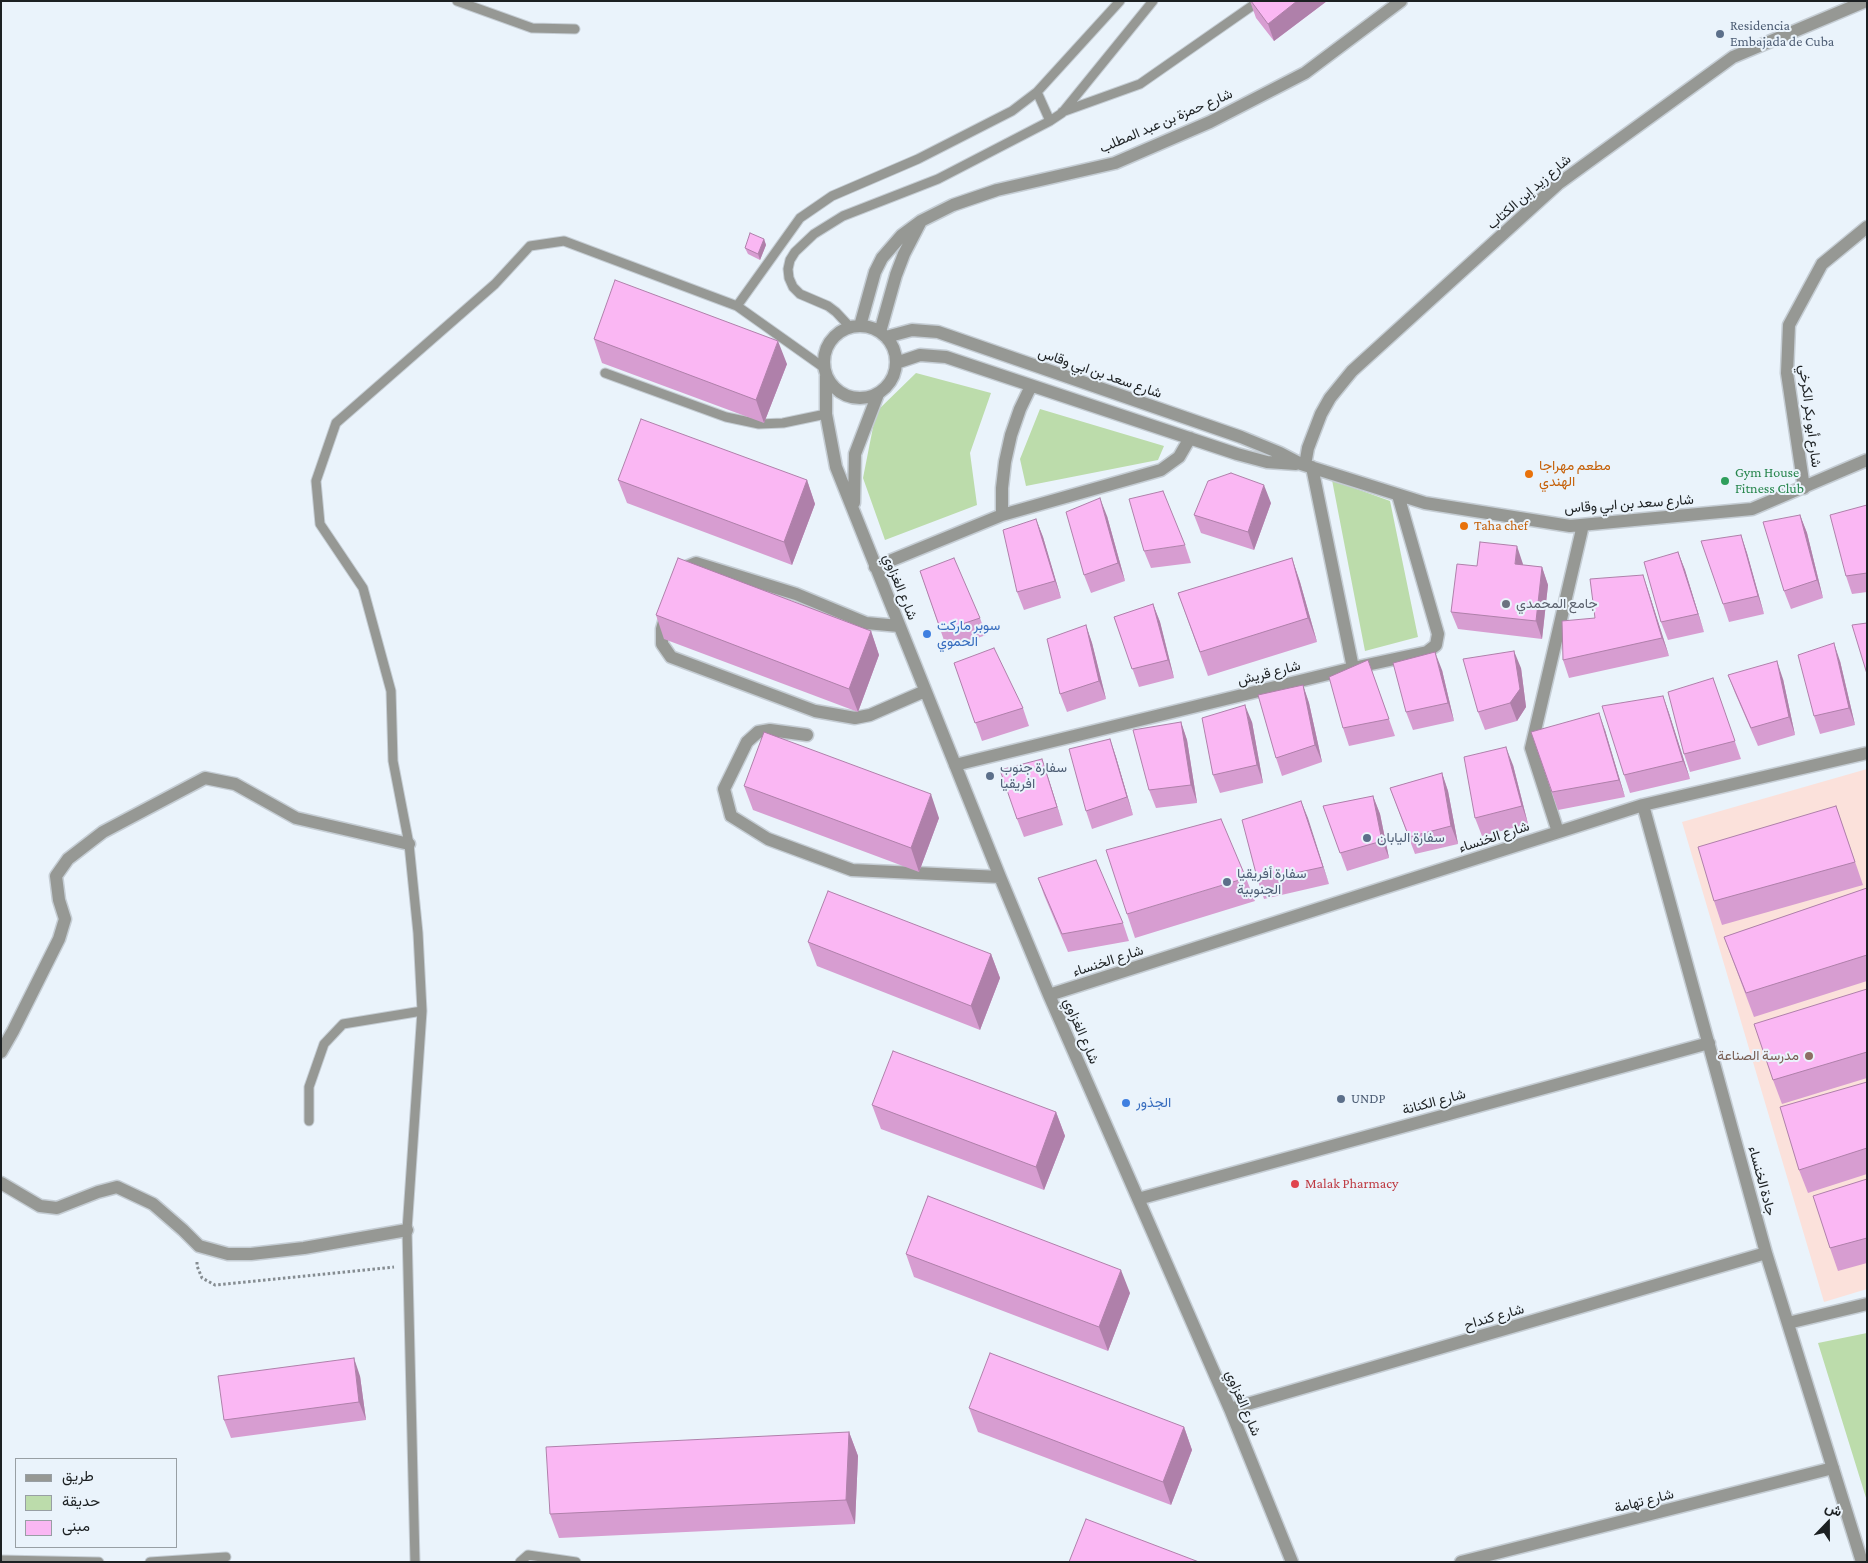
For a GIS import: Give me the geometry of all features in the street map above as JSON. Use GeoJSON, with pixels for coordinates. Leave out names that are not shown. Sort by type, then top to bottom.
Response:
{"type":"FeatureCollection","features":[{"type":"Feature","properties":{"kind":"street","name":"شارع حمزة بن عبد المطلب"},"geometry":{"type":"LineString","coordinates":[[855,327],[882,258],[902,235],[921,221],[953,205],[997,190],[1114,163],[1210,122],[1305,73],[1401,1]]}},
{"type":"Feature","properties":{"kind":"street","name":"شارع زيد إبن الكتاب"},"geometry":{"type":"LineString","coordinates":[[1306,465],[1311,439],[1321,414],[1330,398],[1352,371],[1558,184],[1733,57],[1866,1]]}},
{"type":"Feature","properties":{"kind":"street"},"geometry":{"type":"LineString","coordinates":[[883,335],[896,275],[904,254],[921,221]]}},
{"type":"Feature","properties":{"kind":"street","name":"شارع أبو بكر الكرخي"},"geometry":{"type":"LineString","coordinates":[[1804,488],[1787,374],[1790,325],[1822,264],[1867,227]]}},
{"type":"Feature","properties":{"kind":"street"},"geometry":{"type":"LineString","coordinates":[[855,327],[867,327],[883,335],[895,354],[896,363],[895,373],[885,389],[868,398],[858,399],[848,397],[832,385],[825,372],[824,357],[832,338],[840,331],[855,327]]}},
{"type":"Feature","properties":{"kind":"street","name":"شارع سعد بن ابي وقاس"},"geometry":{"type":"LineString","coordinates":[[883,335],[912,330],[938,332],[1241,437],[1306,465],[1398,495],[1425,503],[1570,526],[1752,509],[1867,460]]}},
{"type":"Feature","properties":{"kind":"street","name":"شارع سعد بن ابي وقاس"},"geometry":{"type":"LineString","coordinates":[[896,363],[920,355],[946,357],[1252,459],[1306,465]]}},
{"type":"Feature","properties":{"kind":"street","name":"شارع الغزاوي"},"geometry":{"type":"LineString","coordinates":[[825,372],[826,414],[836,467],[854,508],[875,567],[1000,877],[1230,1409],[1292,1562]]}},
{"type":"Feature","properties":{"kind":"street"},"geometry":{"type":"LineString","coordinates":[[1002,515],[1002,488],[1007,453],[1020,410],[1031,386]]}},
{"type":"Feature","properties":{"kind":"street","name":"شارع الغزاوي"},"geometry":{"type":"LineString","coordinates":[[854,508],[855,454],[878,394]]}},
{"type":"Feature","properties":{"kind":"street"},"geometry":{"type":"LineString","coordinates":[[875,567],[1002,515],[1161,470],[1179,458],[1190,438]]}},
{"type":"Feature","properties":{"kind":"street"},"geometry":{"type":"LineString","coordinates":[[1306,465],[1353,668]]}},
{"type":"Feature","properties":{"kind":"street","name":"شارع قريش"},"geometry":{"type":"LineString","coordinates":[[955,765],[1353,668],[1427,652],[1436,645],[1438,634],[1398,495]]}},
{"type":"Feature","properties":{"kind":"street"},"geometry":{"type":"LineString","coordinates":[[1558,832],[1531,748],[1583,525]]}},
{"type":"Feature","properties":{"kind":"street"},"geometry":{"type":"LineString","coordinates":[[674,582],[684,568],[696,563],[796,594],[866,623],[899,626]]}},
{"type":"Feature","properties":{"kind":"street"},"geometry":{"type":"LineString","coordinates":[[669,601],[662,629],[662,644],[671,657],[816,711],[855,718],[870,715],[925,691]]}},
{"type":"Feature","properties":{"kind":"street"},"geometry":{"type":"LineString","coordinates":[[807,735],[770,730],[758,732],[747,742],[724,789],[731,816],[768,839],[852,870],[1000,877]]}},
{"type":"Feature","properties":{"kind":"street","name":"شارع الخنساء"},"geometry":{"type":"LineString","coordinates":[[1050,995],[1643,805],[1867,753]]}},
{"type":"Feature","properties":{"kind":"street"},"geometry":{"type":"LineString","coordinates":[[1,1052],[14,1031],[59,939],[65,920],[56,876],[68,859],[102,832],[205,778],[235,784],[296,818],[409,844]]}},
{"type":"Feature","properties":{"kind":"street","name":"جادة الخنساء"},"geometry":{"type":"LineString","coordinates":[[1643,805],[1766,1253],[1862,1562]]}},
{"type":"Feature","properties":{"kind":"street","name":"شارع الكنانة"},"geometry":{"type":"LineString","coordinates":[[1138,1199],[1709,1043]]}},
{"type":"Feature","properties":{"kind":"street"},"geometry":{"type":"LineString","coordinates":[[1,1183],[40,1206],[57,1208],[98,1192],[117,1187],[153,1204],[199,1246],[228,1254],[251,1254],[304,1248],[407,1230]]}},
{"type":"Feature","properties":{"kind":"street","name":"شارع كنداح"},"geometry":{"type":"LineString","coordinates":[[1230,1409],[1766,1253]]}},
{"type":"Feature","properties":{"kind":"street"},"geometry":{"type":"LineString","coordinates":[[1788,1323],[1867,1304]]}},
{"type":"Feature","properties":{"kind":"street","name":"شارع تهامة"},"geometry":{"type":"LineString","coordinates":[[1461,1562],[1833,1468]]}},
{"type":"Feature","properties":{"kind":"lane"},"geometry":{"type":"LineString","coordinates":[[457,1],[532,28],[575,29]]}},
{"type":"Feature","properties":{"kind":"lane"},"geometry":{"type":"LineString","coordinates":[[737,306],[800,218],[832,196],[918,158],[1012,111],[1037,92],[1120,1]]}},
{"type":"Feature","properties":{"kind":"lane"},"geometry":{"type":"LineString","coordinates":[[1062,113],[1088,78],[1152,1]]}},
{"type":"Feature","properties":{"kind":"lane"},"geometry":{"type":"LineString","coordinates":[[855,327],[828,306],[800,294],[793,287],[789,278],[790,260],[814,234],[843,216],[938,179],[1062,113],[1140,84],[1259,1]]}},
{"type":"Feature","properties":{"kind":"lane"},"geometry":{"type":"LineString","coordinates":[[1037,92],[1050,121]]}},
{"type":"Feature","properties":{"kind":"lane"},"geometry":{"type":"LineString","coordinates":[[415,1562],[407,1230],[422,1011],[418,933],[409,844],[394,760],[391,691],[364,588],[320,524],[316,481],[336,424],[495,284],[530,246],[564,241],[737,306],[825,372]]}},
{"type":"Feature","properties":{"kind":"lane"},"geometry":{"type":"LineString","coordinates":[[605,373],[726,416],[759,424],[783,423],[826,414]]}},
{"type":"Feature","properties":{"kind":"lane"},"geometry":{"type":"LineString","coordinates":[[309,1122],[309,1087],[324,1044],[343,1024],[422,1011]]}},
{"type":"Feature","properties":{"kind":"lane"},"geometry":{"type":"LineString","coordinates":[[520,1562],[528,1555],[576,1562]]}},
{"type":"Feature","properties":{"kind":"lane"},"geometry":{"type":"LineString","coordinates":[[150,1562],[226,1557]]}},
{"type":"Feature","properties":{"kind":"lane"},"geometry":{"type":"LineString","coordinates":[[1,1560],[99,1562]]}},
{"type":"Feature","properties":{"kind":"path"},"geometry":{"type":"LineString","coordinates":[[199,1246],[197,1266],[202,1278],[215,1285],[409,1265]]}},
{"type":"Feature","properties":{"kind":"shaded area","name":"مدرسة الصناعة"},"geometry":{"type":"Polygon","coordinates":[[[1867,769],[1867,1289],[1824,1302],[1682,822],[1867,769]]]}},
{"type":"Feature","properties":{"kind":"green space"},"geometry":{"type":"Polygon","coordinates":[[[916,373],[991,393],[970,453],[977,505],[885,540],[863,478],[876,412],[916,373]]]}},
{"type":"Feature","properties":{"kind":"green space"},"geometry":{"type":"Polygon","coordinates":[[[1040,409],[1164,446],[1158,460],[1026,486],[1020,459],[1040,409]]]}},
{"type":"Feature","properties":{"kind":"green space"},"geometry":{"type":"Polygon","coordinates":[[[1332,480],[1390,501],[1418,637],[1365,651],[1332,480]]]}},
{"type":"Feature","properties":{"kind":"green space"},"geometry":{"type":"Polygon","coordinates":[[[1867,1333],[1867,1501],[1818,1343],[1867,1333]]]}},
{"type":"Feature","properties":{"kind":"building"},"geometry":{"type":"Polygon","coordinates":[[[1251,1],[1297,1],[1268,24],[1251,1]]]}},
{"type":"Feature","properties":{"kind":"building"},"geometry":{"type":"Polygon","coordinates":[[[750,233],[764,239],[758,254],[745,248],[750,233]]]}},
{"type":"Feature","properties":{"kind":"building"},"geometry":{"type":"Polygon","coordinates":[[[615,280],[778,341],[756,400],[594,339],[615,280]]]}},
{"type":"Feature","properties":{"kind":"building"},"geometry":{"type":"Polygon","coordinates":[[[641,419],[807,480],[784,542],[618,480],[641,419]]]}},
{"type":"Feature","properties":{"kind":"building"},"geometry":{"type":"Polygon","coordinates":[[[1231,473],[1264,485],[1248,532],[1194,515],[1208,481],[1231,473]]]}},
{"type":"Feature","properties":{"kind":"building"},"geometry":{"type":"Polygon","coordinates":[[[1163,491],[1185,545],[1144,551],[1129,499],[1163,491]]]}},
{"type":"Feature","properties":{"kind":"building"},"geometry":{"type":"Polygon","coordinates":[[[1100,498],[1118,563],[1084,575],[1066,512],[1100,498]]]}},
{"type":"Feature","properties":{"kind":"building"},"geometry":{"type":"Polygon","coordinates":[[[1867,505],[1867,573],[1846,576],[1830,515],[1867,505]]]}},
{"type":"Feature","properties":{"kind":"building"},"geometry":{"type":"Polygon","coordinates":[[[1800,515],[1817,580],[1784,591],[1763,522],[1800,515]]]}},
{"type":"Feature","properties":{"kind":"building"},"geometry":{"type":"Polygon","coordinates":[[[1036,519],[1055,581],[1017,592],[1003,530],[1036,519]]]}},
{"type":"Feature","properties":{"kind":"building"},"geometry":{"type":"Polygon","coordinates":[[[1741,535],[1758,596],[1723,604],[1701,541],[1741,535]]]}},
{"type":"Feature","properties":{"kind":"building"},"geometry":{"type":"Polygon","coordinates":[[[1480,542],[1517,546],[1515,564],[1542,567],[1536,621],[1451,612],[1457,564],[1477,566],[1480,542]]]}},
{"type":"Feature","properties":{"kind":"building"},"geometry":{"type":"Polygon","coordinates":[[[1678,552],[1698,614],[1661,622],[1644,562],[1678,552]]]}},
{"type":"Feature","properties":{"kind":"building"},"geometry":{"type":"Polygon","coordinates":[[[678,558],[871,631],[849,689],[656,615],[678,558]]]}},
{"type":"Feature","properties":{"kind":"building"},"geometry":{"type":"Polygon","coordinates":[[[954,558],[980,618],[941,631],[920,571],[954,558]]]}},
{"type":"Feature","properties":{"kind":"building"},"geometry":{"type":"Polygon","coordinates":[[[1292,558],[1308,618],[1200,652],[1178,593],[1292,558]]]}},
{"type":"Feature","properties":{"kind":"building"},"geometry":{"type":"Polygon","coordinates":[[[1643,575],[1662,638],[1563,660],[1562,621],[1595,618],[1590,579],[1643,575]]]}},
{"type":"Feature","properties":{"kind":"building"},"geometry":{"type":"Polygon","coordinates":[[[1153,604],[1168,660],[1132,669],[1114,617],[1153,604]]]}},
{"type":"Feature","properties":{"kind":"building"},"geometry":{"type":"Polygon","coordinates":[[[1867,623],[1867,674],[1852,625],[1867,623]]]}},
{"type":"Feature","properties":{"kind":"building"},"geometry":{"type":"Polygon","coordinates":[[[1086,625],[1099,681],[1060,694],[1047,639],[1086,625]]]}},
{"type":"Feature","properties":{"kind":"building"},"geometry":{"type":"Polygon","coordinates":[[[1834,643],[1849,708],[1814,716],[1798,655],[1834,643]]]}},
{"type":"Feature","properties":{"kind":"building"},"geometry":{"type":"Polygon","coordinates":[[[994,648],[1023,708],[975,723],[954,663],[994,648]]]}},
{"type":"Feature","properties":{"kind":"building"},"geometry":{"type":"Polygon","coordinates":[[[1514,651],[1520,689],[1510,703],[1478,712],[1463,659],[1514,651]]]}},
{"type":"Feature","properties":{"kind":"building"},"geometry":{"type":"Polygon","coordinates":[[[1435,652],[1448,703],[1406,712],[1393,663],[1435,652]]]}},
{"type":"Feature","properties":{"kind":"building"},"geometry":{"type":"Polygon","coordinates":[[[1368,660],[1389,719],[1343,728],[1329,677],[1368,660]]]}},
{"type":"Feature","properties":{"kind":"building"},"geometry":{"type":"Polygon","coordinates":[[[1777,661],[1789,717],[1751,728],[1728,675],[1777,661]]]}},
{"type":"Feature","properties":{"kind":"building"},"geometry":{"type":"Polygon","coordinates":[[[1713,678],[1735,741],[1684,754],[1668,692],[1713,678]]]}},
{"type":"Feature","properties":{"kind":"building"},"geometry":{"type":"Polygon","coordinates":[[[1303,685],[1315,745],[1276,758],[1258,695],[1303,685]]]}},
{"type":"Feature","properties":{"kind":"building"},"geometry":{"type":"Polygon","coordinates":[[[1663,696],[1683,761],[1624,775],[1602,706],[1663,696]]]}},
{"type":"Feature","properties":{"kind":"building"},"geometry":{"type":"Polygon","coordinates":[[[1245,705],[1257,765],[1213,775],[1202,718],[1245,705]]]}},
{"type":"Feature","properties":{"kind":"building"},"geometry":{"type":"Polygon","coordinates":[[[1599,713],[1619,780],[1552,792],[1531,732],[1599,713]]]}},
{"type":"Feature","properties":{"kind":"building"},"geometry":{"type":"Polygon","coordinates":[[[1181,722],[1191,785],[1149,790],[1133,730],[1181,722]]]}},
{"type":"Feature","properties":{"kind":"building"},"geometry":{"type":"Polygon","coordinates":[[[764,732],[931,794],[911,848],[744,786],[764,732]]]}},
{"type":"Feature","properties":{"kind":"building"},"geometry":{"type":"Polygon","coordinates":[[[1110,739],[1127,797],[1086,811],[1069,749],[1110,739]]]}},
{"type":"Feature","properties":{"kind":"building"},"geometry":{"type":"Polygon","coordinates":[[[1506,747],[1522,806],[1475,818],[1464,757],[1506,747]]]}},
{"type":"Feature","properties":{"kind":"building"},"geometry":{"type":"Polygon","coordinates":[[[1042,759],[1057,807],[1017,819],[1000,770],[1042,759]]]}},
{"type":"Feature","properties":{"kind":"building"},"geometry":{"type":"Polygon","coordinates":[[[1442,773],[1451,826],[1409,837],[1390,788],[1442,773]]]}},
{"type":"Feature","properties":{"kind":"building"},"geometry":{"type":"Polygon","coordinates":[[[1373,796],[1382,841],[1340,853],[1323,806],[1373,796]]]}},
{"type":"Feature","properties":{"kind":"building"},"geometry":{"type":"Polygon","coordinates":[[[1301,801],[1323,867],[1258,881],[1242,820],[1301,801]]]}},
{"type":"Feature","properties":{"kind":"building"},"geometry":{"type":"Polygon","coordinates":[[[1836,806],[1855,862],[1714,901],[1698,847],[1836,806]]]}},
{"type":"Feature","properties":{"kind":"building"},"geometry":{"type":"Polygon","coordinates":[[[1221,819],[1246,878],[1127,914],[1106,850],[1221,819]]]}},
{"type":"Feature","properties":{"kind":"building"},"geometry":{"type":"Polygon","coordinates":[[[1096,860],[1123,923],[1062,934],[1038,878],[1096,860]]]}},
{"type":"Feature","properties":{"kind":"building"},"geometry":{"type":"Polygon","coordinates":[[[1867,888],[1867,955],[1746,993],[1724,937],[1867,888]]]}},
{"type":"Feature","properties":{"kind":"building"},"geometry":{"type":"Polygon","coordinates":[[[828,891],[991,954],[971,1006],[808,942],[828,891]]]}},
{"type":"Feature","properties":{"kind":"building"},"geometry":{"type":"Polygon","coordinates":[[[1867,989],[1867,1052],[1773,1080],[1754,1024],[1867,989]]]}},
{"type":"Feature","properties":{"kind":"building"},"geometry":{"type":"Polygon","coordinates":[[[893,1051],[1056,1112],[1036,1167],[872,1105],[893,1051]]]}},
{"type":"Feature","properties":{"kind":"building"},"geometry":{"type":"Polygon","coordinates":[[[1867,1082],[1867,1148],[1799,1170],[1780,1107],[1867,1082]]]}},
{"type":"Feature","properties":{"kind":"building"},"geometry":{"type":"Polygon","coordinates":[[[1867,1179],[1867,1238],[1830,1248],[1813,1196],[1867,1179]]]}},
{"type":"Feature","properties":{"kind":"building"},"geometry":{"type":"Polygon","coordinates":[[[928,1196],[1121,1270],[1099,1327],[906,1254],[928,1196]]]}},
{"type":"Feature","properties":{"kind":"building"},"geometry":{"type":"Polygon","coordinates":[[[990,1353],[1184,1427],[1163,1482],[969,1408],[990,1353]]]}},
{"type":"Feature","properties":{"kind":"building"},"geometry":{"type":"Polygon","coordinates":[[[354,1358],[359,1402],[224,1420],[218,1376],[354,1358]]]}},
{"type":"Feature","properties":{"kind":"building"},"geometry":{"type":"Polygon","coordinates":[[[849,1432],[846,1500],[550,1514],[546,1447],[849,1432]]]}},
{"type":"Feature","properties":{"kind":"building"},"geometry":{"type":"Polygon","coordinates":[[[1086,1519],[1199,1562],[1069,1562],[1086,1519]]]}},
{"type":"Feature","properties":{"kind":"place","name":"Residencia Embajada de Cuba"},"geometry":{"type":"Point","coordinates":[1720,34]}},
{"type":"Feature","properties":{"kind":"place","name":"مطعم مهراجا الهندي"},"geometry":{"type":"Point","coordinates":[1529,474]}},
{"type":"Feature","properties":{"kind":"place","name":"Gym House Fitness Club"},"geometry":{"type":"Point","coordinates":[1725,481]}},
{"type":"Feature","properties":{"kind":"place","name":"Taha chef"},"geometry":{"type":"Point","coordinates":[1464,526]}},
{"type":"Feature","properties":{"kind":"place","name":"جامع المحمدي"},"geometry":{"type":"Point","coordinates":[1506,604]}},
{"type":"Feature","properties":{"kind":"place","name":"سوبر ماركت الحموي"},"geometry":{"type":"Point","coordinates":[927,634]}},
{"type":"Feature","properties":{"kind":"place","name":"سفارة جنوب افريقيا"},"geometry":{"type":"Point","coordinates":[990,776]}},
{"type":"Feature","properties":{"kind":"place","name":"سفارة اليابان"},"geometry":{"type":"Point","coordinates":[1367,838]}},
{"type":"Feature","properties":{"kind":"place","name":"سفارة أفريقيا الجنوبية"},"geometry":{"type":"Point","coordinates":[1227,882]}},
{"type":"Feature","properties":{"kind":"place","name":"مدرسة الصناعة"},"geometry":{"type":"Point","coordinates":[1809,1056]}},
{"type":"Feature","properties":{"kind":"place","name":"UNDP"},"geometry":{"type":"Point","coordinates":[1341,1099]}},
{"type":"Feature","properties":{"kind":"place","name":"الجذور"},"geometry":{"type":"Point","coordinates":[1126,1103]}},
{"type":"Feature","properties":{"kind":"place","name":"Malak Pharmacy"},"geometry":{"type":"Point","coordinates":[1295,1184]}}]}
